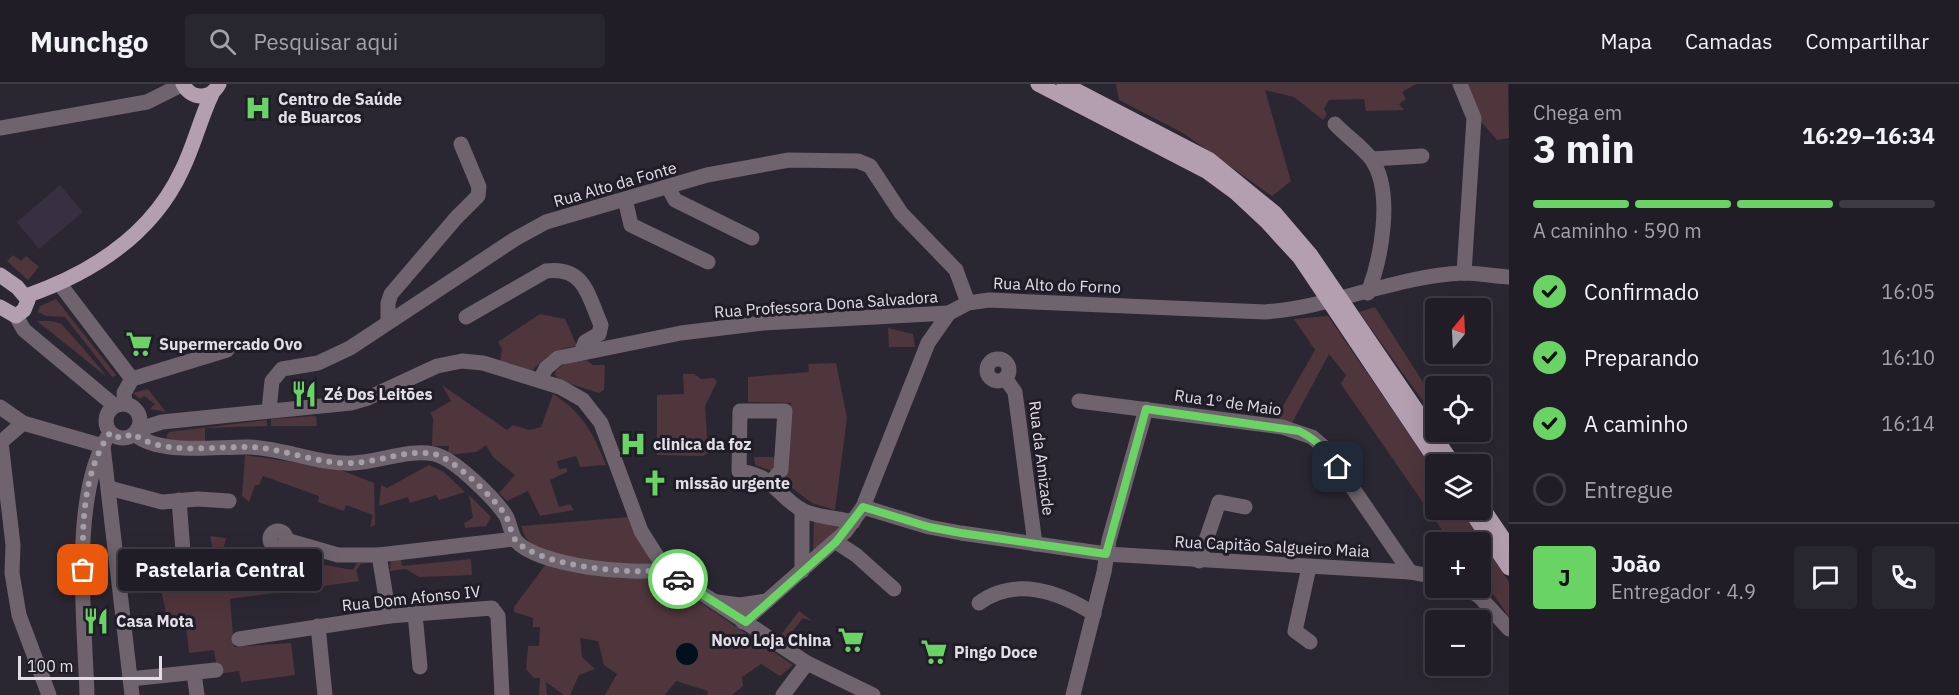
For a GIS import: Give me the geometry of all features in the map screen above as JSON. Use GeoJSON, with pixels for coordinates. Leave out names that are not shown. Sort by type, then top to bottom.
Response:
{"type":"FeatureCollection","features":[{"type":"Feature","properties":{"kind":"main road"},"geometry":{"type":"LineString","coordinates":[[1038,84],[1206,171],[1236,193],[1266,221],[1300,258],[1432,454]]}},
{"type":"Feature","properties":{"kind":"main road"},"geometry":{"type":"LineString","coordinates":[[1064,84],[1210,160],[1275,213],[1310,254],[1446,454]]}},
{"type":"Feature","properties":{"kind":"main road"},"geometry":{"type":"LineString","coordinates":[[185,87],[201,97],[215,89]]}},
{"type":"Feature","properties":{"kind":"main road"},"geometry":{"type":"LineString","coordinates":[[185,87],[201,116]]}},
{"type":"Feature","properties":{"kind":"main road"},"geometry":{"type":"LineString","coordinates":[[26,296],[59,283],[118,250],[155,213],[183,170],[201,116],[215,89]]}},
{"type":"Feature","properties":{"kind":"main road"},"geometry":{"type":"LineString","coordinates":[[0,274],[26,296]]}},
{"type":"Feature","properties":{"kind":"main road"},"geometry":{"type":"LineString","coordinates":[[0,307],[16,316],[24,310],[26,296]]}},
{"type":"Feature","properties":{"kind":"main road"},"geometry":{"type":"LineString","coordinates":[[1477,520],[1509,568]]}},
{"type":"Feature","properties":{"kind":"main road"},"geometry":{"type":"LineString","coordinates":[[1491,520],[1509,547]]}},
{"type":"Feature","properties":{"kind":"street"},"geometry":{"type":"LineString","coordinates":[[1460,84],[1474,118],[1464,273]]}},
{"type":"Feature","properties":{"kind":"street"},"geometry":{"type":"LineString","coordinates":[[0,128],[147,102],[185,87]]}},
{"type":"Feature","properties":{"kind":"street"},"geometry":{"type":"LineString","coordinates":[[1335,124],[1371,159],[1378,172],[1384,204],[1381,244],[1368,293]]}},
{"type":"Feature","properties":{"kind":"street"},"geometry":{"type":"LineString","coordinates":[[388,322],[388,303],[392,294],[456,218],[478,196],[479,186],[461,144]]}},
{"type":"Feature","properties":{"kind":"street"},"geometry":{"type":"LineString","coordinates":[[1371,159],[1422,156]]}},
{"type":"Feature","properties":{"kind":"street","name":"Rua Alto da Fonte"},"geometry":{"type":"LineString","coordinates":[[269,410],[272,381],[282,369],[318,363],[350,348],[515,239],[546,222],[707,176],[789,160],[858,161],[870,166],[902,213],[956,270],[968,303]]}},
{"type":"Feature","properties":{"kind":"street"},"geometry":{"type":"LineString","coordinates":[[668,186],[675,200],[752,238]]}},
{"type":"Feature","properties":{"kind":"street"},"geometry":{"type":"LineString","coordinates":[[625,199],[631,225],[708,262]]}},
{"type":"Feature","properties":{"kind":"street"},"geometry":{"type":"LineString","coordinates":[[466,317],[546,271],[559,269],[570,272],[581,279],[602,325],[599,334],[585,342],[581,352]]}},
{"type":"Feature","properties":{"kind":"street","name":"Rua Alto do Forno"},"geometry":{"type":"LineString","coordinates":[[742,622],[760,602],[836,542],[853,522],[863,507],[928,343],[949,313],[968,303],[989,300],[1265,312],[1298,310],[1421,279],[1464,273],[1509,277]]}},
{"type":"Feature","properties":{"kind":"street"},"geometry":{"type":"LineString","coordinates":[[59,283],[132,379]]}},
{"type":"Feature","properties":{"kind":"street","name":"Rua Professora Dona Salvadora"},"geometry":{"type":"LineString","coordinates":[[540,380],[546,368],[558,358],[681,333],[763,323],[949,313]]}},
{"type":"Feature","properties":{"kind":"street"},"geometry":{"type":"LineString","coordinates":[[16,316],[24,330],[126,407],[140,421],[136,432]]}},
{"type":"Feature","properties":{"kind":"street"},"geometry":{"type":"LineString","coordinates":[[126,407],[124,393],[132,379],[227,350]]}},
{"type":"Feature","properties":{"kind":"street"},"geometry":{"type":"LineString","coordinates":[[0,407],[23,423],[106,439],[120,438],[162,422],[351,403],[368,398],[437,366],[462,361],[483,363],[540,380],[560,387],[583,400],[601,423],[641,531],[665,569],[807,663],[873,695]]}},
{"type":"Feature","properties":{"kind":"street","name":"Rua da Amizade"},"geometry":{"type":"LineString","coordinates":[[1005,378],[1015,392],[1035,544]]}},
{"type":"Feature","properties":{"kind":"street","name":"Rua 1º de Maio"},"geometry":{"type":"LineString","coordinates":[[1079,401],[1282,427],[1312,437],[1326,449],[1410,572]]}},
{"type":"Feature","properties":{"kind":"street"},"geometry":{"type":"LineString","coordinates":[[126,407],[162,422]]}},
{"type":"Feature","properties":{"kind":"street"},"geometry":{"type":"LineString","coordinates":[[126,407],[106,418],[106,439],[109,488],[132,695]]}},
{"type":"Feature","properties":{"kind":"street"},"geometry":{"type":"LineString","coordinates":[[1072,695],[1094,614],[1106,554],[1146,409]]}},
{"type":"Feature","properties":{"kind":"street"},"geometry":{"type":"LineString","coordinates":[[771,482],[781,470],[784,411],[740,411],[739,471],[752,473],[771,482],[802,510],[853,522]]}},
{"type":"Feature","properties":{"kind":"street"},"geometry":{"type":"LineString","coordinates":[[162,422],[159,435],[164,445]]}},
{"type":"Feature","properties":{"kind":"street"},"geometry":{"type":"LineString","coordinates":[[23,423],[1,442],[13,545],[12,573],[19,615],[49,695]]}},
{"type":"Feature","properties":{"kind":"street"},"geometry":{"type":"LineString","coordinates":[[136,432],[147,442],[164,445],[204,448],[251,447],[352,463],[418,454],[435,454],[450,461],[463,471],[505,514],[514,539],[531,552],[555,560],[601,568],[655,572],[665,569]]}},
{"type":"Feature","properties":{"kind":"street"},"geometry":{"type":"LineString","coordinates":[[87,695],[82,521],[98,456],[106,439]]}},
{"type":"Feature","properties":{"kind":"street"},"geometry":{"type":"LineString","coordinates":[[109,488],[162,502],[229,501]]}},
{"type":"Feature","properties":{"kind":"street"},"geometry":{"type":"LineString","coordinates":[[179,501],[184,564]]}},
{"type":"Feature","properties":{"kind":"street"},"geometry":{"type":"LineString","coordinates":[[1199,561],[1219,502],[1245,507]]}},
{"type":"Feature","properties":{"kind":"street","name":"Rua Capitão Salgueiro Maia"},"geometry":{"type":"LineString","coordinates":[[863,507],[929,527],[1106,554],[1425,574]]}},
{"type":"Feature","properties":{"kind":"street"},"geometry":{"type":"LineString","coordinates":[[802,510],[802,571]]}},
{"type":"Feature","properties":{"kind":"street"},"geometry":{"type":"LineString","coordinates":[[286,540],[338,555],[379,555],[514,539]]}},
{"type":"Feature","properties":{"kind":"street"},"geometry":{"type":"LineString","coordinates":[[836,542],[856,555],[894,589]]}},
{"type":"Feature","properties":{"kind":"street"},"geometry":{"type":"LineString","coordinates":[[0,546],[12,573]]}},
{"type":"Feature","properties":{"kind":"street"},"geometry":{"type":"LineString","coordinates":[[379,555],[388,616]]}},
{"type":"Feature","properties":{"kind":"street"},"geometry":{"type":"LineString","coordinates":[[1309,567],[1295,631],[1310,642]]}},
{"type":"Feature","properties":{"kind":"street"},"geometry":{"type":"LineString","coordinates":[[979,603],[1000,590],[1016,588],[1052,593],[1071,599],[1094,614]]}},
{"type":"Feature","properties":{"kind":"street"},"geometry":{"type":"LineString","coordinates":[[1481,598],[1509,629]]}},
{"type":"Feature","properties":{"kind":"street"},"geometry":{"type":"LineString","coordinates":[[710,600],[725,604],[760,602],[760,620],[764,636]]}},
{"type":"Feature","properties":{"kind":"street","name":"Rua Dom Afonso IV"},"geometry":{"type":"LineString","coordinates":[[239,639],[388,616],[492,608],[498,616],[502,695]]}},
{"type":"Feature","properties":{"kind":"street"},"geometry":{"type":"LineString","coordinates":[[414,614],[420,667]]}},
{"type":"Feature","properties":{"kind":"street"},"geometry":{"type":"LineString","coordinates":[[318,626],[325,695]]}},
{"type":"Feature","properties":{"kind":"street"},"geometry":{"type":"LineString","coordinates":[[783,695],[807,663]]}},
{"type":"Feature","properties":{"kind":"street"},"geometry":{"type":"LineString","coordinates":[[130,679],[216,670]]}},
{"type":"Feature","properties":{"kind":"street"},"geometry":{"type":"LineString","coordinates":[[194,673],[197,695]]}},
{"type":"Feature","properties":{"kind":"shaded area"},"geometry":{"type":"Polygon","coordinates":[[[1116,84],[1416,84],[1402,92],[1406,99],[1399,104],[1404,110],[1366,111],[1364,99],[1329,100],[1324,109],[1327,114],[1323,120],[1294,97],[1265,90],[1291,181],[1272,196],[1183,133],[1119,100],[1116,84]]]}},
{"type":"Feature","properties":{"kind":"shaded area"},"geometry":{"type":"Polygon","coordinates":[[[1468,84],[1508,84],[1509,138],[1497,140],[1479,119],[1468,84]]]}},
{"type":"Feature","properties":{"kind":"shaded area"},"geometry":{"type":"Polygon","coordinates":[[[60,185],[83,212],[39,249],[17,222],[60,185]]]}},
{"type":"Feature","properties":{"kind":"shaded area"},"geometry":{"type":"Polygon","coordinates":[[[13,255],[21,261],[26,256],[39,267],[28,280],[7,261],[13,255]]]}},
{"type":"Feature","properties":{"kind":"shaded area"},"geometry":{"type":"Polygon","coordinates":[[[56,299],[116,375],[112,377],[65,317],[46,316],[38,312],[40,306],[56,299]]]}},
{"type":"Feature","properties":{"kind":"shaded area"},"geometry":{"type":"Polygon","coordinates":[[[1375,307],[1425,385],[1425,404],[1359,312],[1375,307]]]}},
{"type":"Feature","properties":{"kind":"shaded area"},"geometry":{"type":"Polygon","coordinates":[[[540,314],[565,319],[577,346],[552,354],[532,371],[500,362],[502,349],[498,342],[540,314]]]}},
{"type":"Feature","properties":{"kind":"shaded area"},"geometry":{"type":"Polygon","coordinates":[[[1328,316],[1425,457],[1425,505],[1341,384],[1346,375],[1329,354],[1292,423],[1275,420],[1315,350],[1294,319],[1328,316]]]}},
{"type":"Feature","properties":{"kind":"shaded area"},"geometry":{"type":"Polygon","coordinates":[[[37,321],[52,321],[61,324],[107,377],[37,321]]]}},
{"type":"Feature","properties":{"kind":"shaded area"},"geometry":{"type":"Polygon","coordinates":[[[888,328],[913,334],[915,347],[889,347],[888,328]]]}},
{"type":"Feature","properties":{"kind":"shaded area"},"geometry":{"type":"Polygon","coordinates":[[[586,360],[593,365],[605,365],[604,390],[599,393],[561,381],[555,375],[556,370],[566,363],[586,360]]]}},
{"type":"Feature","properties":{"kind":"shaded area"},"geometry":{"type":"Polygon","coordinates":[[[836,363],[847,418],[835,510],[812,503],[784,482],[783,477],[789,467],[791,403],[748,402],[748,377],[809,372],[808,364],[836,363]]]}},
{"type":"Feature","properties":{"kind":"shaded area"},"geometry":{"type":"Polygon","coordinates":[[[683,374],[694,374],[701,379],[714,378],[717,382],[705,406],[708,453],[703,456],[657,455],[657,395],[684,394],[683,374]]]}},
{"type":"Feature","properties":{"kind":"shaded area"},"geometry":{"type":"Polygon","coordinates":[[[442,385],[507,430],[513,425],[529,430],[541,427],[553,394],[572,408],[586,425],[606,465],[580,467],[576,456],[557,461],[559,469],[567,468],[567,472],[550,480],[559,507],[570,504],[574,510],[540,516],[528,491],[507,501],[499,493],[515,475],[493,457],[486,445],[476,452],[448,455],[449,446],[432,446],[433,418],[430,413],[451,401],[442,385]]]}},
{"type":"Feature","properties":{"kind":"shaded area"},"geometry":{"type":"Polygon","coordinates":[[[148,389],[166,412],[150,409],[155,404],[144,396],[140,399],[133,393],[148,389]]]}},
{"type":"Feature","properties":{"kind":"shaded area"},"geometry":{"type":"Polygon","coordinates":[[[316,416],[317,426],[271,426],[271,419],[316,416]]]}},
{"type":"Feature","properties":{"kind":"shaded area"},"geometry":{"type":"Polygon","coordinates":[[[267,420],[267,426],[205,428],[205,442],[173,440],[166,437],[169,432],[267,420]]]}},
{"type":"Feature","properties":{"kind":"shaded area"},"geometry":{"type":"Polygon","coordinates":[[[245,455],[338,469],[374,483],[375,525],[370,527],[373,515],[346,505],[344,511],[318,502],[319,496],[263,476],[259,485],[255,485],[249,502],[242,496],[245,455]]]}},
{"type":"Feature","properties":{"kind":"shaded area"},"geometry":{"type":"Polygon","coordinates":[[[754,457],[776,457],[772,471],[755,465],[754,457]]]}},
{"type":"Feature","properties":{"kind":"shaded area"},"geometry":{"type":"Polygon","coordinates":[[[429,465],[444,472],[465,492],[439,500],[436,495],[410,503],[408,497],[379,506],[381,485],[387,488],[429,465]]]}},
{"type":"Feature","properties":{"kind":"shaded area"},"geometry":{"type":"Polygon","coordinates":[[[469,495],[491,517],[486,526],[465,528],[464,523],[473,518],[469,495]]]}},
{"type":"Feature","properties":{"kind":"shaded area"},"geometry":{"type":"Polygon","coordinates":[[[629,517],[654,567],[586,562],[550,553],[536,547],[527,539],[521,526],[629,517]]]}},
{"type":"Feature","properties":{"kind":"shaded area"},"geometry":{"type":"Polygon","coordinates":[[[1435,520],[1468,520],[1476,532],[1443,532],[1435,520]]]}},
{"type":"Feature","properties":{"kind":"shaded area"},"geometry":{"type":"Polygon","coordinates":[[[814,521],[843,523],[813,553],[814,521]]]}},
{"type":"Feature","properties":{"kind":"shaded area"},"geometry":{"type":"Polygon","coordinates":[[[210,536],[226,538],[220,563],[244,569],[270,560],[282,562],[289,560],[291,555],[319,564],[353,570],[357,563],[374,562],[361,564],[356,570],[359,581],[230,599],[234,647],[291,643],[295,675],[241,682],[239,671],[218,674],[214,650],[189,653],[186,623],[169,626],[161,590],[141,592],[140,583],[218,574],[210,536]]]}},
{"type":"Feature","properties":{"kind":"shaded area"},"geometry":{"type":"Polygon","coordinates":[[[1491,555],[1509,582],[1509,617],[1491,591],[1491,555]]]}},
{"type":"Feature","properties":{"kind":"shaded area"},"geometry":{"type":"Polygon","coordinates":[[[401,559],[402,566],[471,559],[472,575],[419,577],[406,569],[390,571],[391,560],[401,559]]]}},
{"type":"Feature","properties":{"kind":"shaded area"},"geometry":{"type":"Polygon","coordinates":[[[549,560],[658,574],[662,585],[670,582],[793,665],[780,676],[761,664],[742,677],[743,686],[732,695],[707,695],[708,691],[676,681],[665,695],[605,695],[617,674],[604,665],[598,641],[580,638],[582,657],[595,669],[579,675],[570,695],[564,695],[546,682],[547,695],[539,695],[540,678],[534,678],[526,669],[528,646],[539,646],[540,627],[533,627],[533,618],[514,612],[514,607],[549,560]],[[681,645],[676,650],[676,657],[683,664],[691,664],[698,653],[681,645]]]}},
{"type":"Feature","properties":{"kind":"shaded area"},"geometry":{"type":"Polygon","coordinates":[[[799,611],[812,621],[803,618],[786,639],[781,635],[799,611]]]}},
{"type":"Feature","properties":{"kind":"water"},"geometry":{"type":"Polygon","coordinates":[[[687,643],[695,646],[698,654],[695,662],[687,665],[679,662],[676,654],[679,646],[687,643]]]}},
{"type":"Feature","properties":{"kind":"way so far"},"geometry":{"type":"LineString","coordinates":[[83,570],[82,521],[98,456],[110,433],[120,438],[134,434],[153,444],[204,448],[251,447],[352,463],[418,454],[435,454],[450,461],[463,471],[505,514],[514,539],[531,552],[555,560],[601,568],[655,572],[665,569],[678,579]]}},
{"type":"Feature","properties":{"kind":"place","name":"Centro de Saúde de Buarcos"},"geometry":{"type":"Point","coordinates":[258,108]}},
{"type":"Feature","properties":{"kind":"place","name":"Supermercado Ovo"},"geometry":{"type":"Point","coordinates":[139,344]}},
{"type":"Feature","properties":{"kind":"place","name":"Zé Dos Leitões"},"geometry":{"type":"Point","coordinates":[304,394]}},
{"type":"Feature","properties":{"kind":"place","name":"clinica da foz"},"geometry":{"type":"Point","coordinates":[633,444]}},
{"type":"Feature","properties":{"kind":"place","name":"missão urgente"},"geometry":{"type":"Point","coordinates":[655,483]}},
{"type":"Feature","properties":{"kind":"place","name":"Pastelaria Central"},"geometry":{"type":"Point","coordinates":[83,570]}},
{"type":"Feature","properties":{"kind":"place","name":"Casa Mota"},"geometry":{"type":"Point","coordinates":[96,621]}},
{"type":"Feature","properties":{"kind":"place","name":"Novo Loja China"},"geometry":{"type":"Point","coordinates":[851,640]}},
{"type":"Feature","properties":{"kind":"place","name":"Pingo Doce"},"geometry":{"type":"Point","coordinates":[934,652]}},
{"type":"Feature","properties":{"kind":"route"},"geometry":{"type":"LineString","coordinates":[[678,579],[746,622],[836,542],[863,507],[929,527],[1106,554],[1146,409],[1299,431],[1312,437],[1326,449],[1338,467]]}}]}
